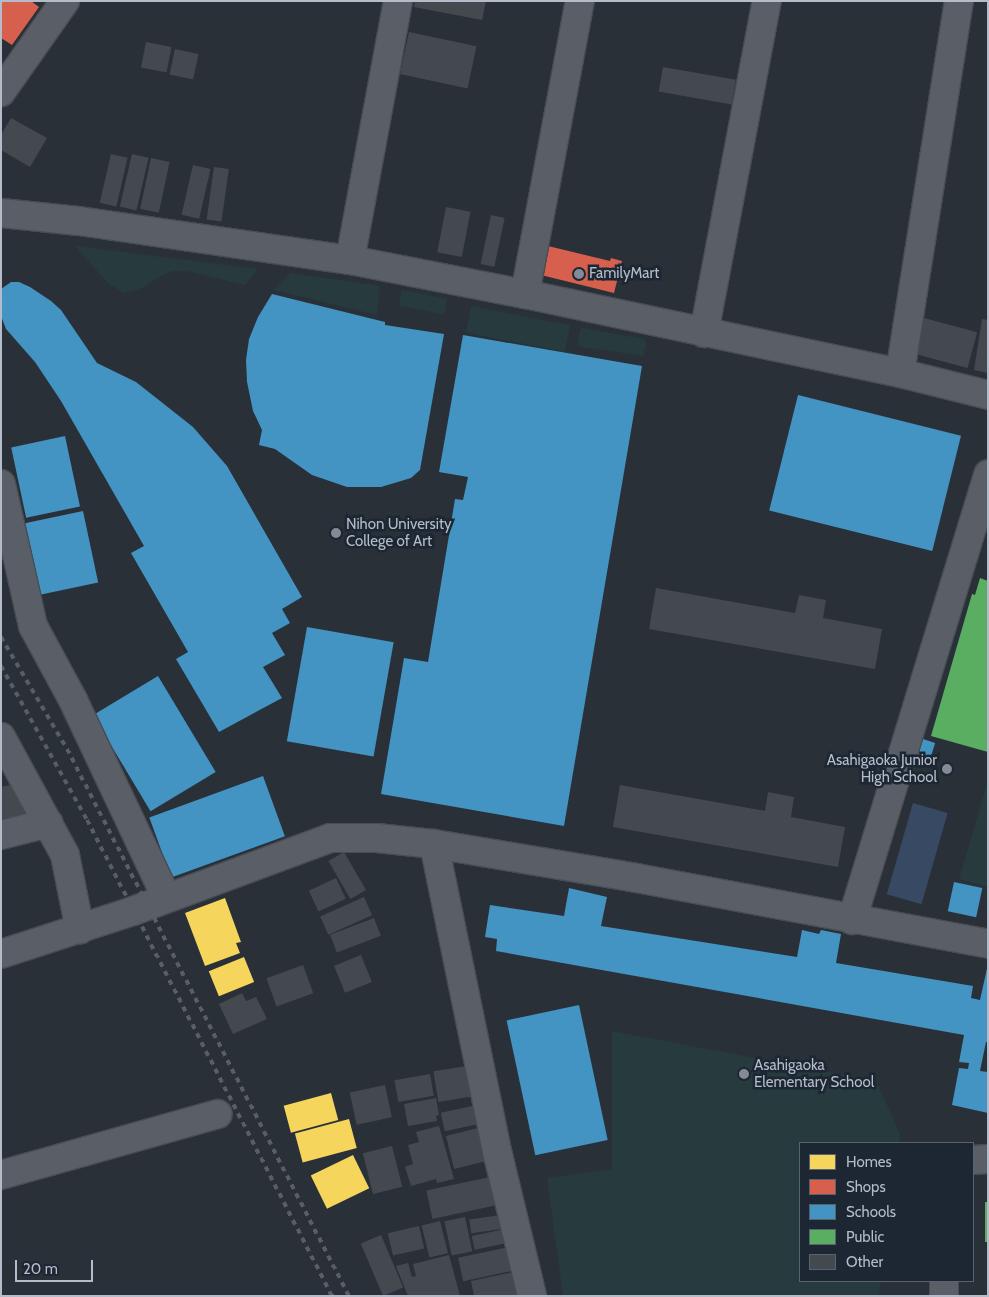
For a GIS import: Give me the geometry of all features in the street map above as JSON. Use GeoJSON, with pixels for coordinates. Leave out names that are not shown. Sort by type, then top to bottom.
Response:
{"type":"FeatureCollection","features":[{"type":"Feature","properties":{"kind":"street"},"geometry":{"type":"LineString","coordinates":[[1,92],[65,1]]}},
{"type":"Feature","properties":{"kind":"street"},"geometry":{"type":"LineString","coordinates":[[350,260],[398,1]]}},
{"type":"Feature","properties":{"kind":"street"},"geometry":{"type":"LineString","coordinates":[[525,294],[580,1]]}},
{"type":"Feature","properties":{"kind":"street"},"geometry":{"type":"LineString","coordinates":[[704,332],[767,1]]}},
{"type":"Feature","properties":{"kind":"street"},"geometry":{"type":"LineString","coordinates":[[900,373],[959,1]]}},
{"type":"Feature","properties":{"kind":"street"},"geometry":{"type":"LineString","coordinates":[[1,213],[80,221],[350,260],[525,294],[900,373],[988,395]]}},
{"type":"Feature","properties":{"kind":"street"},"geometry":{"type":"LineString","coordinates":[[852,920],[988,474]]}},
{"type":"Feature","properties":{"kind":"street"},"geometry":{"type":"LineString","coordinates":[[1,484],[33,626],[73,700],[166,897]]}},
{"type":"Feature","properties":{"kind":"street"},"geometry":{"type":"LineString","coordinates":[[1,737],[65,855],[80,930]]}},
{"type":"Feature","properties":{"kind":"street"},"geometry":{"type":"LineString","coordinates":[[1,835],[48,823]]}},
{"type":"Feature","properties":{"kind":"street"},"geometry":{"type":"LineString","coordinates":[[1,954],[80,930],[330,838],[377,838],[434,844],[637,878],[852,920],[988,944]]}},
{"type":"Feature","properties":{"kind":"street"},"geometry":{"type":"LineString","coordinates":[[434,844],[498,1154],[532,1296]]}},
{"type":"Feature","properties":{"kind":"street"},"geometry":{"type":"LineString","coordinates":[[1,1174],[218,1114]]}},
{"type":"Feature","properties":{"kind":"street"},"geometry":{"type":"LineString","coordinates":[[974,1160],[988,1159]]}},
{"type":"Feature","properties":{"kind":"street"},"geometry":{"type":"LineString","coordinates":[[944,1282],[944,1296]]}},
{"type":"Feature","properties":{"kind":"green space"},"geometry":{"type":"Polygon","coordinates":[[[75,246],[258,269],[245,285],[187,271],[173,271],[142,288],[124,293],[108,283],[75,246]]]}},
{"type":"Feature","properties":{"kind":"green space"},"geometry":{"type":"Polygon","coordinates":[[[291,273],[380,286],[377,315],[274,290],[291,273]]]}},
{"type":"Feature","properties":{"kind":"green space"},"geometry":{"type":"Polygon","coordinates":[[[402,290],[447,299],[444,314],[399,306],[402,290]]]}},
{"type":"Feature","properties":{"kind":"green space"},"geometry":{"type":"Polygon","coordinates":[[[471,306],[570,325],[565,352],[466,333],[471,306]]]}},
{"type":"Feature","properties":{"kind":"green space"},"geometry":{"type":"Polygon","coordinates":[[[583,328],[644,339],[646,343],[643,356],[577,346],[580,330],[583,328]]]}},
{"type":"Feature","properties":{"kind":"green space"},"geometry":{"type":"Polygon","coordinates":[[[988,780],[988,887],[959,879],[988,780]]]}},
{"type":"Feature","properties":{"kind":"green space"},"geometry":{"type":"Polygon","coordinates":[[[612,1031],[876,1081],[900,1134],[899,1142],[799,1142],[799,1282],[881,1282],[879,1296],[563,1295],[547,1178],[612,1169],[612,1031]]]}},
{"type":"Feature","properties":{"kind":"water"},"geometry":{"type":"Polygon","coordinates":[[[913,803],[948,813],[921,904],[887,894],[913,803]]]}},
{"type":"Feature","properties":{"kind":"building: Homes"},"geometry":{"type":"Polygon","coordinates":[[[225,898],[241,942],[236,943],[240,953],[205,966],[185,913],[225,898]]]}},
{"type":"Feature","properties":{"kind":"building: Homes"},"geometry":{"type":"Polygon","coordinates":[[[244,957],[254,982],[219,996],[209,971],[244,957]]]}},
{"type":"Feature","properties":{"kind":"building: Homes"},"geometry":{"type":"Polygon","coordinates":[[[331,1093],[338,1120],[291,1133],[284,1106],[331,1093]]]}},
{"type":"Feature","properties":{"kind":"building: Homes"},"geometry":{"type":"Polygon","coordinates":[[[349,1119],[357,1148],[303,1162],[295,1133],[349,1119]]]}},
{"type":"Feature","properties":{"kind":"building: Homes"},"geometry":{"type":"Polygon","coordinates":[[[353,1155],[369,1188],[327,1209],[311,1176],[353,1155]]]}},
{"type":"Feature","properties":{"kind":"building: Shops"},"geometry":{"type":"Polygon","coordinates":[[[1,1],[31,1],[39,7],[12,45],[1,38],[1,1]]]}},
{"type":"Feature","properties":{"kind":"building: Shops"},"geometry":{"type":"Polygon","coordinates":[[[548,246],[610,261],[611,258],[622,261],[614,293],[541,275],[548,246]]]}},
{"type":"Feature","properties":{"kind":"building: Schools"},"geometry":{"type":"Polygon","coordinates":[[[11,282],[19,282],[30,287],[51,301],[61,310],[97,363],[136,382],[193,427],[227,466],[302,597],[282,609],[290,623],[272,633],[285,655],[263,667],[282,698],[219,732],[176,659],[188,652],[131,553],[144,546],[61,401],[35,362],[6,329],[1,316],[1,289],[11,282]]]}},
{"type":"Feature","properties":{"kind":"building: Schools"},"geometry":{"type":"Polygon","coordinates":[[[272,294],[385,322],[385,325],[444,334],[420,470],[411,478],[381,487],[347,487],[312,475],[275,449],[259,445],[262,430],[253,411],[247,382],[246,360],[249,339],[258,317],[272,294]]]}},
{"type":"Feature","properties":{"kind":"building: Schools"},"geometry":{"type":"Polygon","coordinates":[[[463,335],[642,366],[564,826],[381,794],[404,658],[428,662],[455,499],[463,500],[468,477],[439,472],[463,335]]]}},
{"type":"Feature","properties":{"kind":"building: Schools"},"geometry":{"type":"Polygon","coordinates":[[[798,395],[961,436],[932,551],[769,510],[798,395]]]}},
{"type":"Feature","properties":{"kind":"building: Schools"},"geometry":{"type":"Polygon","coordinates":[[[65,436],[80,506],[26,518],[11,447],[65,436]]]}},
{"type":"Feature","properties":{"kind":"building: Schools"},"geometry":{"type":"Polygon","coordinates":[[[83,511],[98,582],[37,596],[21,524],[83,511]]]}},
{"type":"Feature","properties":{"kind":"building: Schools"},"geometry":{"type":"Polygon","coordinates":[[[307,627],[394,642],[374,757],[287,741],[307,627]]]}},
{"type":"Feature","properties":{"kind":"building: Schools"},"geometry":{"type":"Polygon","coordinates":[[[158,676],[216,772],[151,811],[93,715],[158,676]]]}},
{"type":"Feature","properties":{"kind":"building: Schools"},"geometry":{"type":"Polygon","coordinates":[[[920,738],[935,743],[929,763],[914,758],[920,738]]]}},
{"type":"Feature","properties":{"kind":"building: Schools"},"geometry":{"type":"Polygon","coordinates":[[[263,776],[285,836],[171,878],[149,817],[263,776]]]}},
{"type":"Feature","properties":{"kind":"building: Schools"},"geometry":{"type":"Polygon","coordinates":[[[954,882],[982,888],[976,917],[948,911],[954,882]]]}},
{"type":"Feature","properties":{"kind":"building: Schools"},"geometry":{"type":"Polygon","coordinates":[[[569,888],[607,897],[601,926],[797,957],[802,930],[819,934],[821,930],[841,934],[836,963],[973,986],[971,998],[980,1000],[988,964],[988,1042],[986,1042],[980,1071],[988,1072],[988,1113],[952,1105],[959,1068],[968,1069],[969,1063],[959,1062],[964,1035],[496,951],[497,939],[485,937],[490,905],[564,916],[569,888]]]}},
{"type":"Feature","properties":{"kind":"building: Schools"},"geometry":{"type":"Polygon","coordinates":[[[579,1005],[608,1140],[535,1155],[507,1020],[579,1005]]]}},
{"type":"Feature","properties":{"kind":"building: Public"},"geometry":{"type":"Polygon","coordinates":[[[980,578],[988,581],[988,752],[931,736],[972,594],[975,595],[980,578]]]}},
{"type":"Feature","properties":{"kind":"building: Public"},"geometry":{"type":"Polygon","coordinates":[[[985,1202],[988,1202],[988,1242],[985,1242],[985,1202]]]}},
{"type":"Feature","properties":{"kind":"building: Other"},"geometry":{"type":"Polygon","coordinates":[[[415,1],[486,1],[482,20],[414,7],[415,1]]]}},
{"type":"Feature","properties":{"kind":"building: Other"},"geometry":{"type":"Polygon","coordinates":[[[409,32],[476,46],[468,88],[400,74],[409,32]]]}},
{"type":"Feature","properties":{"kind":"building: Other"},"geometry":{"type":"Polygon","coordinates":[[[146,42],[172,47],[167,72],[141,68],[146,42]]]}},
{"type":"Feature","properties":{"kind":"building: Other"},"geometry":{"type":"Polygon","coordinates":[[[175,49],[198,54],[193,79],[170,74],[175,49]]]}},
{"type":"Feature","properties":{"kind":"building: Other"},"geometry":{"type":"Polygon","coordinates":[[[663,67],[736,80],[732,104],[659,92],[663,67]]]}},
{"type":"Feature","properties":{"kind":"building: Other"},"geometry":{"type":"Polygon","coordinates":[[[11,118],[47,138],[30,167],[1,150],[1,135],[11,118]]]}},
{"type":"Feature","properties":{"kind":"building: Other"},"geometry":{"type":"Polygon","coordinates":[[[111,154],[128,158],[116,207],[100,203],[111,154]]]}},
{"type":"Feature","properties":{"kind":"building: Other"},"geometry":{"type":"Polygon","coordinates":[[[132,154],[149,158],[136,210],[120,207],[132,154]]]}},
{"type":"Feature","properties":{"kind":"building: Other"},"geometry":{"type":"Polygon","coordinates":[[[151,158],[170,162],[159,213],[140,209],[151,158]]]}},
{"type":"Feature","properties":{"kind":"building: Other"},"geometry":{"type":"Polygon","coordinates":[[[193,165],[211,169],[199,219],[182,215],[193,165]]]}},
{"type":"Feature","properties":{"kind":"building: Other"},"geometry":{"type":"Polygon","coordinates":[[[214,167],[229,169],[221,222],[207,219],[214,167]]]}},
{"type":"Feature","properties":{"kind":"building: Other"},"geometry":{"type":"Polygon","coordinates":[[[446,207],[471,212],[462,257],[437,252],[446,207]]]}},
{"type":"Feature","properties":{"kind":"building: Other"},"geometry":{"type":"Polygon","coordinates":[[[491,215],[505,218],[494,267],[481,264],[491,215]]]}},
{"type":"Feature","properties":{"kind":"building: Other"},"geometry":{"type":"Polygon","coordinates":[[[924,318],[977,332],[968,368],[914,354],[924,318]]]}},
{"type":"Feature","properties":{"kind":"building: Other"},"geometry":{"type":"Polygon","coordinates":[[[982,319],[988,320],[988,373],[974,370],[982,319]]]}},
{"type":"Feature","properties":{"kind":"building: Other"},"geometry":{"type":"Polygon","coordinates":[[[656,588],[795,613],[799,595],[826,600],[823,618],[882,629],[875,669],[649,629],[656,588]]]}},
{"type":"Feature","properties":{"kind":"building: Other"},"geometry":{"type":"Polygon","coordinates":[[[14,777],[31,813],[1,822],[1,787],[10,785],[7,778],[14,777]]]}},
{"type":"Feature","properties":{"kind":"building: Other"},"geometry":{"type":"Polygon","coordinates":[[[620,785],[765,811],[768,792],[794,797],[791,817],[845,827],[838,867],[613,827],[620,785]]]}},
{"type":"Feature","properties":{"kind":"building: Other"},"geometry":{"type":"Polygon","coordinates":[[[344,852],[366,890],[350,899],[328,861],[344,852]]]}},
{"type":"Feature","properties":{"kind":"building: Other"},"geometry":{"type":"Polygon","coordinates":[[[336,878],[346,899],[319,912],[309,891],[336,878]]]}},
{"type":"Feature","properties":{"kind":"building: Other"},"geometry":{"type":"Polygon","coordinates":[[[364,897],[372,915],[328,935],[320,917],[364,897]]]}},
{"type":"Feature","properties":{"kind":"building: Other"},"geometry":{"type":"Polygon","coordinates":[[[374,918],[381,936],[337,953],[330,935],[374,918]]]}},
{"type":"Feature","properties":{"kind":"building: Other"},"geometry":{"type":"Polygon","coordinates":[[[361,955],[372,982],[345,993],[334,966],[361,955]]]}},
{"type":"Feature","properties":{"kind":"building: Other"},"geometry":{"type":"Polygon","coordinates":[[[303,965],[313,993],[277,1007],[266,978],[303,965]]]}},
{"type":"Feature","properties":{"kind":"building: Other"},"geometry":{"type":"Polygon","coordinates":[[[242,993],[246,1001],[256,997],[267,1019],[233,1034],[219,1004],[242,993]]]}},
{"type":"Feature","properties":{"kind":"building: Other"},"geometry":{"type":"Polygon","coordinates":[[[473,1065],[478,1096],[438,1102],[433,1071],[473,1065]]]}},
{"type":"Feature","properties":{"kind":"building: Other"},"geometry":{"type":"Polygon","coordinates":[[[430,1074],[434,1096],[398,1102],[395,1080],[430,1074]]]}},
{"type":"Feature","properties":{"kind":"building: Other"},"geometry":{"type":"Polygon","coordinates":[[[385,1085],[392,1117],[357,1125],[350,1092],[385,1085]]]}},
{"type":"Feature","properties":{"kind":"building: Other"},"geometry":{"type":"Polygon","coordinates":[[[436,1098],[439,1115],[436,1116],[437,1121],[408,1126],[404,1104],[436,1098]]]}},
{"type":"Feature","properties":{"kind":"building: Other"},"geometry":{"type":"Polygon","coordinates":[[[477,1105],[481,1124],[445,1131],[441,1113],[477,1105]]]}},
{"type":"Feature","properties":{"kind":"building: Other"},"geometry":{"type":"Polygon","coordinates":[[[439,1126],[454,1179],[437,1183],[436,1179],[411,1186],[405,1167],[413,1164],[408,1145],[419,1142],[416,1132],[439,1126]]]}},
{"type":"Feature","properties":{"kind":"building: Other"},"geometry":{"type":"Polygon","coordinates":[[[478,1128],[486,1161],[454,1169],[446,1136],[478,1128]]]}},
{"type":"Feature","properties":{"kind":"building: Other"},"geometry":{"type":"Polygon","coordinates":[[[392,1146],[402,1187],[373,1194],[363,1153],[392,1146]]]}},
{"type":"Feature","properties":{"kind":"building: Other"},"geometry":{"type":"Polygon","coordinates":[[[490,1177],[496,1205],[432,1219],[426,1191],[490,1177]]]}},
{"type":"Feature","properties":{"kind":"building: Other"},"geometry":{"type":"Polygon","coordinates":[[[501,1215],[503,1229],[471,1233],[469,1219],[501,1215]]]}},
{"type":"Feature","properties":{"kind":"building: Other"},"geometry":{"type":"Polygon","coordinates":[[[465,1217],[472,1251],[452,1256],[444,1221],[465,1217]]]}},
{"type":"Feature","properties":{"kind":"building: Other"},"geometry":{"type":"Polygon","coordinates":[[[440,1221],[448,1253],[430,1258],[422,1226],[440,1221]]]}},
{"type":"Feature","properties":{"kind":"building: Other"},"geometry":{"type":"Polygon","coordinates":[[[419,1226],[424,1248],[393,1256],[388,1233],[419,1226]]]}},
{"type":"Feature","properties":{"kind":"building: Other"},"geometry":{"type":"Polygon","coordinates":[[[505,1229],[508,1243],[475,1250],[472,1236],[505,1229]]]}},
{"type":"Feature","properties":{"kind":"building: Other"},"geometry":{"type":"Polygon","coordinates":[[[381,1235],[403,1287],[383,1296],[361,1244],[381,1235]]]}},
{"type":"Feature","properties":{"kind":"building: Other"},"geometry":{"type":"Polygon","coordinates":[[[509,1247],[514,1270],[463,1281],[458,1258],[509,1247]]]}},
{"type":"Feature","properties":{"kind":"building: Other"},"geometry":{"type":"Polygon","coordinates":[[[449,1255],[460,1296],[408,1296],[396,1266],[408,1263],[412,1277],[416,1276],[413,1264],[449,1255]]]}},
{"type":"Feature","properties":{"kind":"building: Other"},"geometry":{"type":"Polygon","coordinates":[[[514,1272],[519,1296],[474,1296],[471,1281],[514,1272]]]}},
{"type":"Feature","properties":{"kind":"railway"},"geometry":{"type":"LineString","coordinates":[[1,637],[67,749],[349,1296]]}},
{"type":"Feature","properties":{"kind":"railway"},"geometry":{"type":"LineString","coordinates":[[1,666],[87,820],[332,1296]]}},
{"type":"Feature","properties":{"kind":"place","name":"FamilyMart"},"geometry":{"type":"Point","coordinates":[579,274]}},
{"type":"Feature","properties":{"kind":"place","name":"Nihon University College of Art"},"geometry":{"type":"Point","coordinates":[336,533]}},
{"type":"Feature","properties":{"kind":"place","name":"Asahigaoka Junior High School"},"geometry":{"type":"Point","coordinates":[947,769]}},
{"type":"Feature","properties":{"kind":"place","name":"Asahigaoka Elementary School"},"geometry":{"type":"Point","coordinates":[744,1074]}}]}
